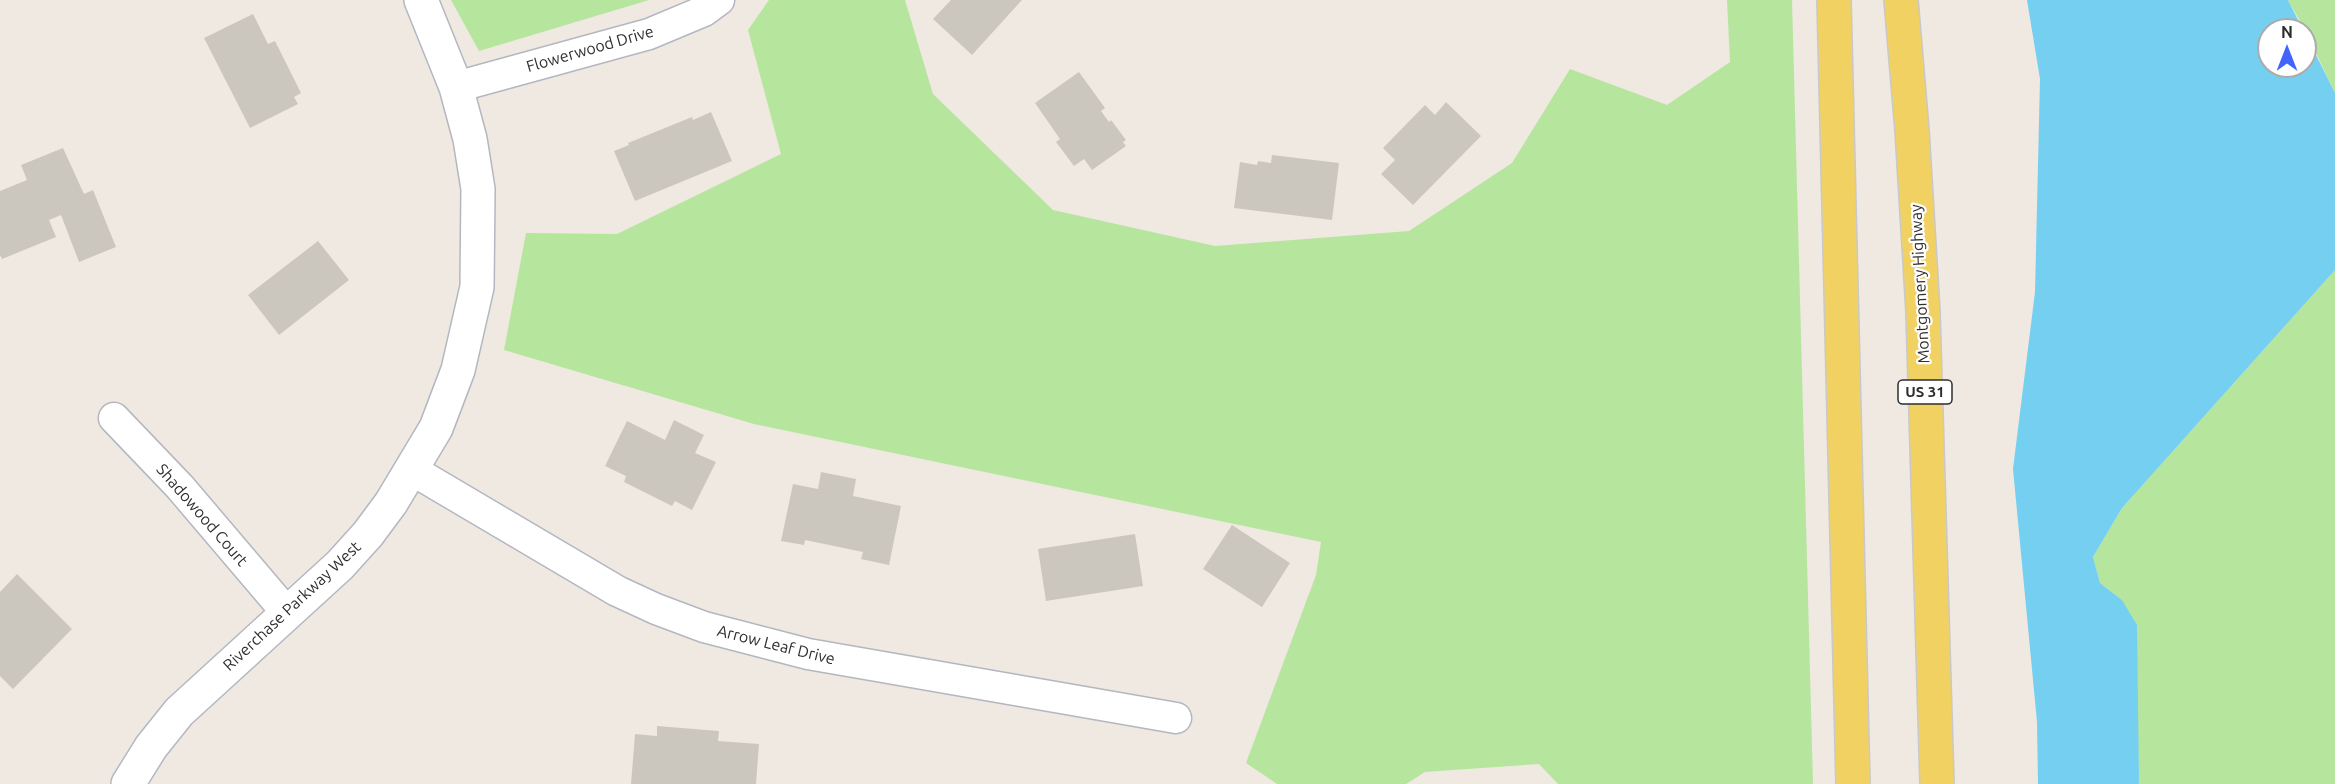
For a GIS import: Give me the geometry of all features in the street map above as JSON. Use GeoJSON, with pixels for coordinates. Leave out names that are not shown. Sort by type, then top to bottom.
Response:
{"type":"FeatureCollection","features":[{"type":"Feature","properties":{"kind":"main road"},"geometry":{"type":"LineString","coordinates":[[1834,0],[1853,784]]}},
{"type":"Feature","properties":{"kind":"main road","name":"Montgomery Highway"},"geometry":{"type":"LineString","coordinates":[[1901,0],[1912,130],[1923,312],[1936,784]]}},
{"type":"Feature","properties":{"kind":"street","name":"Riverchase Parkway West"},"geometry":{"type":"LineString","coordinates":[[128,784],[152,747],[179,712],[288,614],[340,565],[368,534],[412,470],[436,428],[458,370],[477,287],[478,189],[470,139],[456,87],[422,0]]}},
{"type":"Feature","properties":{"kind":"street","name":"Flowerwood Drive"},"geometry":{"type":"LineString","coordinates":[[456,87],[649,34],[704,11],[719,0]]}},
{"type":"Feature","properties":{"kind":"street","name":"Shadowood Court"},"geometry":{"type":"LineString","coordinates":[[114,418],[180,488],[288,614]]}},
{"type":"Feature","properties":{"kind":"street","name":"Arrow Leaf Drive"},"geometry":{"type":"LineString","coordinates":[[412,470],[617,591],[704,627],[808,654],[1176,718]]}},
{"type":"Feature","properties":{"kind":"green space"},"geometry":{"type":"Polygon","coordinates":[[[451,0],[649,0],[479,51],[451,0]]]}},
{"type":"Feature","properties":{"kind":"green space"},"geometry":{"type":"Polygon","coordinates":[[[769,0],[905,0],[933,94],[1053,210],[1215,246],[1409,231],[1512,163],[1570,69],[1667,105],[1730,62],[1727,0],[1792,0],[1813,784],[1558,784],[1539,764],[1425,772],[1406,784],[1277,784],[1246,763],[1316,575],[1321,542],[754,424],[504,350],[526,233],[617,234],[781,154],[748,30],[769,0]]]}},
{"type":"Feature","properties":{"kind":"green space"},"geometry":{"type":"Polygon","coordinates":[[[2288,0],[2335,0],[2335,93],[2317,55],[2317,18],[2298,18],[2288,0]]]}},
{"type":"Feature","properties":{"kind":"green space"},"geometry":{"type":"Polygon","coordinates":[[[2335,270],[2335,784],[2139,784],[2137,734],[2122,600],[2100,583],[2093,557],[2122,508],[2335,270]]]}},
{"type":"Feature","properties":{"kind":"water"},"geometry":{"type":"Polygon","coordinates":[[[2027,0],[2288,0],[2297,18],[2257,18],[2257,78],[2317,78],[2317,57],[2335,93],[2335,270],[2122,508],[2093,557],[2100,583],[2122,600],[2137,625],[2139,784],[2038,784],[2037,722],[2013,469],[2035,292],[2040,79],[2027,0]]]}},
{"type":"Feature","properties":{"kind":"building"},"geometry":{"type":"Polygon","coordinates":[[[951,0],[1022,0],[972,55],[933,19],[951,0]]]}},
{"type":"Feature","properties":{"kind":"building"},"geometry":{"type":"Polygon","coordinates":[[[253,14],[268,44],[275,41],[301,93],[294,97],[298,104],[250,128],[204,38],[253,14]]]}},
{"type":"Feature","properties":{"kind":"building"},"geometry":{"type":"Polygon","coordinates":[[[1079,72],[1105,108],[1101,111],[1126,140],[1123,142],[1126,146],[1092,170],[1084,159],[1074,166],[1056,142],[1060,139],[1035,103],[1079,72]]]}},
{"type":"Feature","properties":{"kind":"building"},"geometry":{"type":"Polygon","coordinates":[[[1446,102],[1481,136],[1413,205],[1381,174],[1395,160],[1383,148],[1425,105],[1435,115],[1446,102]]]}},
{"type":"Feature","properties":{"kind":"building"},"geometry":{"type":"Polygon","coordinates":[[[711,112],[732,161],[635,201],[614,151],[692,117],[693,120],[711,112]]]}},
{"type":"Feature","properties":{"kind":"building"},"geometry":{"type":"Polygon","coordinates":[[[63,148],[84,194],[93,190],[116,247],[79,262],[61,215],[49,220],[56,237],[2,259],[0,255],[0,191],[27,180],[21,165],[63,148]]]}},
{"type":"Feature","properties":{"kind":"building"},"geometry":{"type":"Polygon","coordinates":[[[1272,155],[1339,163],[1332,220],[1234,208],[1240,162],[1257,165],[1258,161],[1271,163],[1272,155]]]}},
{"type":"Feature","properties":{"kind":"building"},"geometry":{"type":"Polygon","coordinates":[[[318,241],[349,280],[279,335],[248,295],[318,241]]]}},
{"type":"Feature","properties":{"kind":"building"},"geometry":{"type":"Polygon","coordinates":[[[674,420],[704,435],[695,453],[716,462],[692,510],[675,501],[672,506],[624,482],[626,476],[605,466],[627,421],[665,440],[674,420]]]}},
{"type":"Feature","properties":{"kind":"building"},"geometry":{"type":"Polygon","coordinates":[[[821,472],[856,479],[853,496],[901,506],[889,565],[861,559],[863,552],[805,540],[804,545],[781,541],[793,484],[818,489],[821,472]]]}},
{"type":"Feature","properties":{"kind":"building"},"geometry":{"type":"Polygon","coordinates":[[[1232,525],[1290,563],[1262,607],[1203,569],[1232,525]]]}},
{"type":"Feature","properties":{"kind":"building"},"geometry":{"type":"Polygon","coordinates":[[[1135,534],[1143,586],[1046,601],[1038,549],[1135,534]]]}},
{"type":"Feature","properties":{"kind":"building"},"geometry":{"type":"Polygon","coordinates":[[[17,574],[72,629],[13,689],[0,676],[0,592],[17,574]]]}},
{"type":"Feature","properties":{"kind":"building"},"geometry":{"type":"Polygon","coordinates":[[[657,726],[719,731],[718,741],[759,744],[756,784],[631,784],[635,734],[657,736],[657,726]]]}}]}
